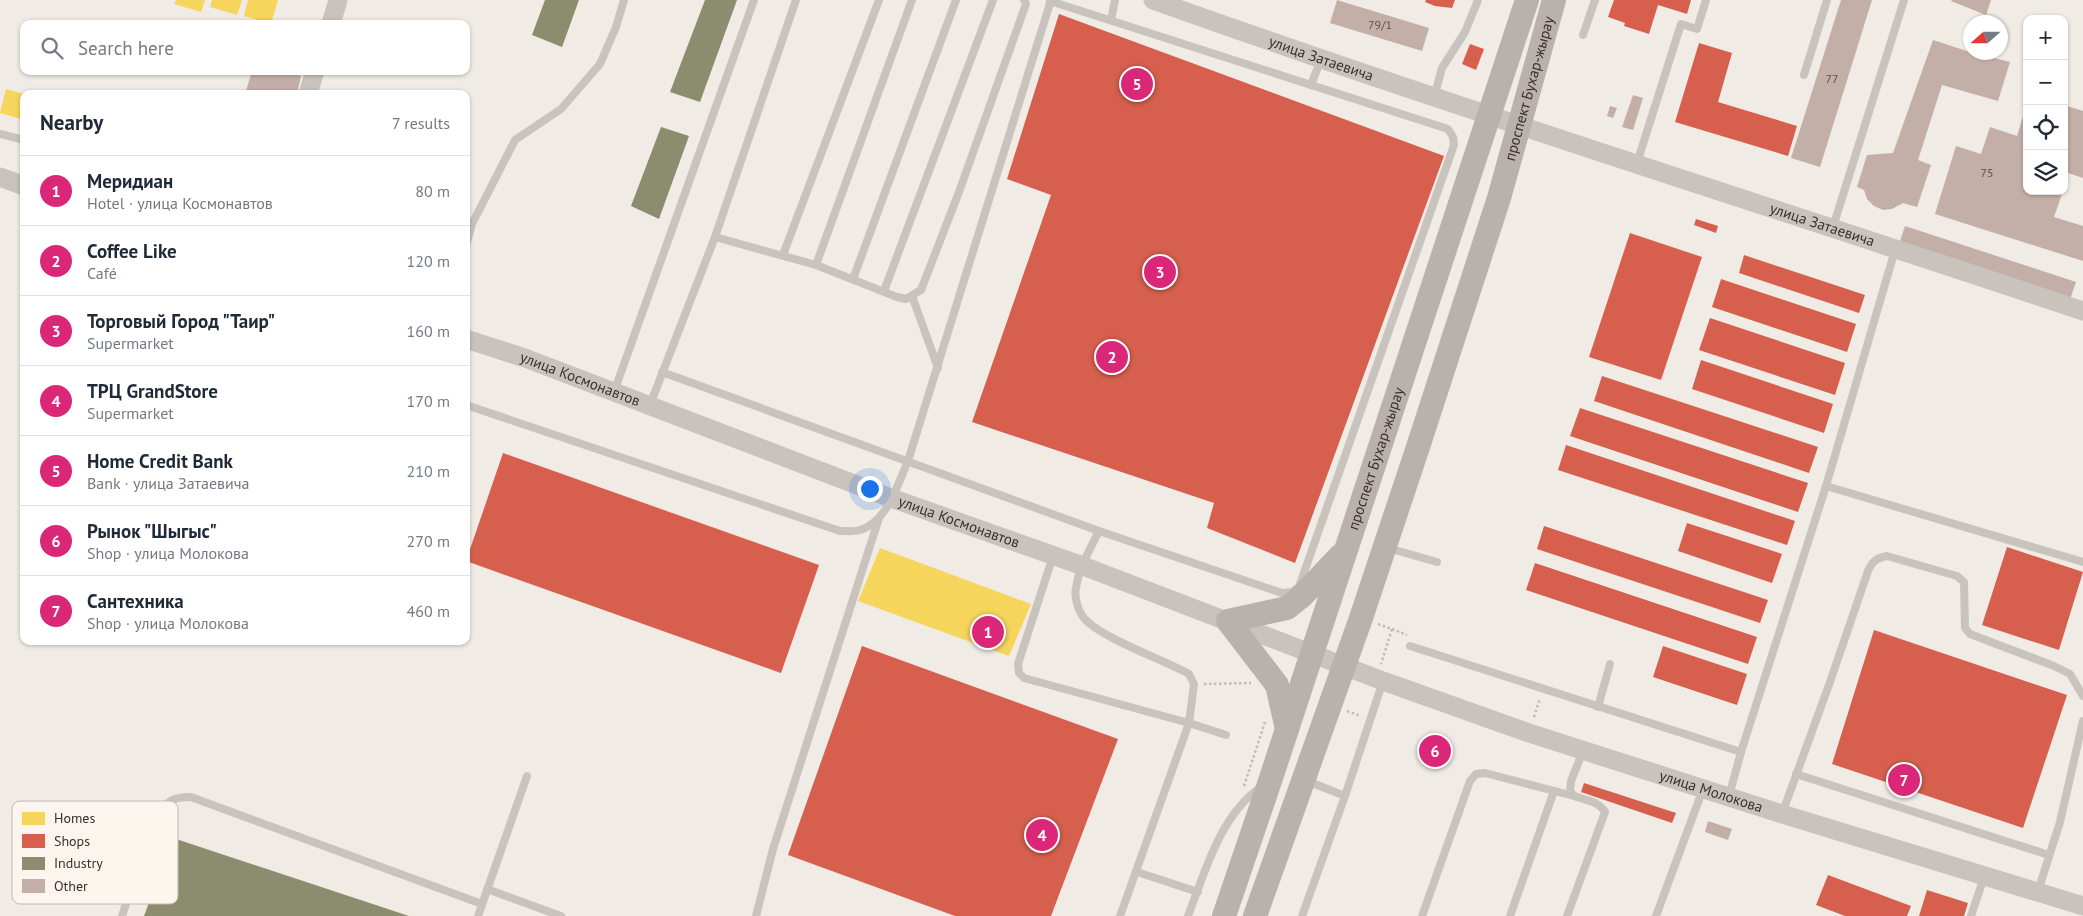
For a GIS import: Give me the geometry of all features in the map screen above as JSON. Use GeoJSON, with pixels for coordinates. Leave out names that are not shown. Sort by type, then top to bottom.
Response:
{"type":"FeatureCollection","features":[{"type":"Feature","properties":{"kind":"main road","name":"проспект Бухар-жырау"},"geometry":{"type":"LineString","coordinates":[[1224,916],[1527,0]]}},
{"type":"Feature","properties":{"kind":"main road","name":"проспект Бухар-жырау"},"geometry":{"type":"LineString","coordinates":[[1256,916],[1384,546],[1499,198],[1554,0]]}},
{"type":"Feature","properties":{"kind":"main road"},"geometry":{"type":"LineString","coordinates":[[1287,729],[1277,685],[1228,621],[1287,608],[1302,596],[1346,550]]}},
{"type":"Feature","properties":{"kind":"street"},"geometry":{"type":"LineString","coordinates":[[332,20],[338,0]]}},
{"type":"Feature","properties":{"kind":"street","name":"улица Затаевича"},"geometry":{"type":"LineString","coordinates":[[1153,0],[1520,127],[1833,227],[2083,311]]}},
{"type":"Feature","properties":{"kind":"street"},"geometry":{"type":"LineString","coordinates":[[309,90],[314,75]]}},
{"type":"Feature","properties":{"kind":"street"},"geometry":{"type":"LineString","coordinates":[[0,177],[20,184]]}},
{"type":"Feature","properties":{"kind":"street","name":"улица Космонавтов"},"geometry":{"type":"LineString","coordinates":[[470,340],[525,358],[891,498],[1083,566],[1343,666]]}},
{"type":"Feature","properties":{"kind":"street","name":"улица Молокова"},"geometry":{"type":"LineString","coordinates":[[1343,666],[1529,732],[1728,797],[2083,906]]}},
{"type":"Feature","properties":{"kind":"lane"},"geometry":{"type":"LineString","coordinates":[[470,231],[515,140],[561,109],[600,64],[616,27],[624,0]]}},
{"type":"Feature","properties":{"kind":"lane"},"geometry":{"type":"LineString","coordinates":[[614,392],[754,0]]}},
{"type":"Feature","properties":{"kind":"lane"},"geometry":{"type":"LineString","coordinates":[[650,406],[714,237],[796,0]]}},
{"type":"Feature","properties":{"kind":"lane"},"geometry":{"type":"LineString","coordinates":[[783,255],[879,0]]}},
{"type":"Feature","properties":{"kind":"lane"},"geometry":{"type":"LineString","coordinates":[[816,265],[912,0]]}},
{"type":"Feature","properties":{"kind":"lane"},"geometry":{"type":"LineString","coordinates":[[853,279],[956,0]]}},
{"type":"Feature","properties":{"kind":"lane"},"geometry":{"type":"LineString","coordinates":[[884,291],[993,0]]}},
{"type":"Feature","properties":{"kind":"lane"},"geometry":{"type":"LineString","coordinates":[[714,237],[816,265],[906,299],[921,290],[1026,4],[1024,0]]}},
{"type":"Feature","properties":{"kind":"lane"},"geometry":{"type":"LineString","coordinates":[[662,372],[908,461],[1099,531],[1282,594],[1292,592],[1299,587],[1454,145],[1453,137],[1448,129],[1050,0],[938,368],[908,461],[891,498],[879,518],[773,849],[756,916]]}},
{"type":"Feature","properties":{"kind":"lane"},"geometry":{"type":"LineString","coordinates":[[1111,20],[1115,0]]}},
{"type":"Feature","properties":{"kind":"lane"},"geometry":{"type":"LineString","coordinates":[[1434,97],[1442,68],[1465,32],[1478,0]]}},
{"type":"Feature","properties":{"kind":"lane"},"geometry":{"type":"LineString","coordinates":[[1583,35],[1595,0]]}},
{"type":"Feature","properties":{"kind":"lane"},"geometry":{"type":"LineString","coordinates":[[1637,164],[1681,24],[1697,29],[1706,0]]}},
{"type":"Feature","properties":{"kind":"lane"},"geometry":{"type":"LineString","coordinates":[[1804,75],[1827,0]]}},
{"type":"Feature","properties":{"kind":"lane"},"geometry":{"type":"LineString","coordinates":[[1833,227],[1904,0]]}},
{"type":"Feature","properties":{"kind":"lane"},"geometry":{"type":"LineString","coordinates":[[1311,85],[1321,59]]}},
{"type":"Feature","properties":{"kind":"lane"},"geometry":{"type":"LineString","coordinates":[[0,134],[20,139]]}},
{"type":"Feature","properties":{"kind":"lane"},"geometry":{"type":"LineString","coordinates":[[1728,797],[1826,486],[1896,248]]}},
{"type":"Feature","properties":{"kind":"lane"},"geometry":{"type":"LineString","coordinates":[[912,296],[938,368]]}},
{"type":"Feature","properties":{"kind":"lane"},"geometry":{"type":"LineString","coordinates":[[470,406],[840,531],[860,530],[879,518]]}},
{"type":"Feature","properties":{"kind":"lane"},"geometry":{"type":"LineString","coordinates":[[1826,486],[2083,562]]}},
{"type":"Feature","properties":{"kind":"lane"},"geometry":{"type":"LineString","coordinates":[[1099,531],[1083,566],[1075,590],[1078,605],[1084,617],[1098,630],[1189,674],[1194,684],[1189,723],[1120,916]]}},
{"type":"Feature","properties":{"kind":"lane"},"geometry":{"type":"LineString","coordinates":[[1384,546],[1437,562]]}},
{"type":"Feature","properties":{"kind":"lane"},"geometry":{"type":"LineString","coordinates":[[1053,555],[1018,664],[1019,673],[1024,678],[1189,723],[1226,735]]}},
{"type":"Feature","properties":{"kind":"lane"},"geometry":{"type":"LineString","coordinates":[[1782,814],[1868,571],[1872,563],[1879,557],[1887,556],[1958,576],[1964,582],[1965,628],[1970,634],[2070,674],[2083,696]]}},
{"type":"Feature","properties":{"kind":"lane"},"geometry":{"type":"LineString","coordinates":[[1410,646],[1742,752]]}},
{"type":"Feature","properties":{"kind":"lane"},"geometry":{"type":"LineString","coordinates":[[1598,706],[1610,664]]}},
{"type":"Feature","properties":{"kind":"lane"},"geometry":{"type":"LineString","coordinates":[[1302,916],[1345,796],[1383,681]]}},
{"type":"Feature","properties":{"kind":"lane"},"geometry":{"type":"LineString","coordinates":[[2037,893],[2060,822],[2083,721]]}},
{"type":"Feature","properties":{"kind":"lane"},"geometry":{"type":"LineString","coordinates":[[1574,796],[1570,791],[1572,781],[1584,750]]}},
{"type":"Feature","properties":{"kind":"lane"},"geometry":{"type":"LineString","coordinates":[[1422,916],[1470,781],[1476,774],[1485,773],[1594,802],[1602,807],[1605,812],[1567,916]]}},
{"type":"Feature","properties":{"kind":"lane"},"geometry":{"type":"LineString","coordinates":[[1796,774],[2049,855]]}},
{"type":"Feature","properties":{"kind":"lane"},"geometry":{"type":"LineString","coordinates":[[478,916],[527,776]]}},
{"type":"Feature","properties":{"kind":"lane"},"geometry":{"type":"LineString","coordinates":[[1303,779],[1345,796]]}},
{"type":"Feature","properties":{"kind":"lane"},"geometry":{"type":"LineString","coordinates":[[1188,916],[1217,841],[1248,796],[1270,781]]}},
{"type":"Feature","properties":{"kind":"lane"},"geometry":{"type":"LineString","coordinates":[[1656,916],[1704,789]]}},
{"type":"Feature","properties":{"kind":"lane"},"geometry":{"type":"LineString","coordinates":[[1510,916],[1554,791]]}},
{"type":"Feature","properties":{"kind":"lane"},"geometry":{"type":"LineString","coordinates":[[171,801],[177,797],[191,797],[482,904]]}},
{"type":"Feature","properties":{"kind":"lane"},"geometry":{"type":"LineString","coordinates":[[1137,872],[1198,892]]}},
{"type":"Feature","properties":{"kind":"lane"},"geometry":{"type":"LineString","coordinates":[[1971,916],[1984,877]]}},
{"type":"Feature","properties":{"kind":"lane"},"geometry":{"type":"LineString","coordinates":[[487,889],[561,916]]}},
{"type":"Feature","properties":{"kind":"lane"},"geometry":{"type":"LineString","coordinates":[[122,916],[126,904]]}},
{"type":"Feature","properties":{"kind":"path"},"geometry":{"type":"LineString","coordinates":[[1392,629],[1413,637]]}},
{"type":"Feature","properties":{"kind":"path"},"geometry":{"type":"LineString","coordinates":[[1194,684],[1227,682],[1277,685]]}},
{"type":"Feature","properties":{"kind":"path"},"geometry":{"type":"LineString","coordinates":[[1529,732],[1543,689]]}},
{"type":"Feature","properties":{"kind":"path"},"geometry":{"type":"LineString","coordinates":[[1243,788],[1268,713]]}},
{"type":"Feature","properties":{"kind":"building: Homes"},"geometry":{"type":"Polygon","coordinates":[[[176,0],[205,0],[201,12],[174,4],[176,0]]]}},
{"type":"Feature","properties":{"kind":"building: Homes"},"geometry":{"type":"Polygon","coordinates":[[[212,0],[242,0],[237,15],[210,7],[212,0]]]}},
{"type":"Feature","properties":{"kind":"building: Homes"},"geometry":{"type":"Polygon","coordinates":[[[248,0],[278,0],[272,20],[258,20],[244,16],[248,0]]]}},
{"type":"Feature","properties":{"kind":"building: Homes"},"geometry":{"type":"Polygon","coordinates":[[[6,89],[20,93],[20,119],[0,113],[6,89]]]}},
{"type":"Feature","properties":{"kind":"building: Homes"},"geometry":{"type":"Polygon","coordinates":[[[880,548],[1031,604],[1009,656],[858,601],[880,548]]]}},
{"type":"Feature","properties":{"kind":"building: Shops"},"geometry":{"type":"Polygon","coordinates":[[[1426,0],[1455,0],[1452,8],[1435,6],[1425,2],[1426,0]]]}},
{"type":"Feature","properties":{"kind":"building: Shops"},"geometry":{"type":"Polygon","coordinates":[[[1614,0],[1691,0],[1687,14],[1658,5],[1649,34],[1624,26],[1625,23],[1608,17],[1614,0]]]}},
{"type":"Feature","properties":{"kind":"building: Shops"},"geometry":{"type":"Polygon","coordinates":[[[1059,14],[1444,156],[1295,563],[1207,528],[1214,503],[972,422],[1051,195],[1007,179],[1059,14]]]}},
{"type":"Feature","properties":{"kind":"building: Shops"},"geometry":{"type":"Polygon","coordinates":[[[1699,43],[1732,53],[1718,102],[1797,126],[1788,156],[1675,122],[1699,43]]]}},
{"type":"Feature","properties":{"kind":"building: Shops"},"geometry":{"type":"Polygon","coordinates":[[[1470,44],[1484,49],[1476,70],[1462,64],[1470,44]]]}},
{"type":"Feature","properties":{"kind":"building: Shops"},"geometry":{"type":"Polygon","coordinates":[[[1696,219],[1718,226],[1716,233],[1694,225],[1696,219]]]}},
{"type":"Feature","properties":{"kind":"building: Shops"},"geometry":{"type":"Polygon","coordinates":[[[1630,233],[1702,257],[1661,380],[1589,357],[1630,233]]]}},
{"type":"Feature","properties":{"kind":"building: Shops"},"geometry":{"type":"Polygon","coordinates":[[[1744,255],[1865,295],[1859,313],[1739,273],[1744,255]]]}},
{"type":"Feature","properties":{"kind":"building: Shops"},"geometry":{"type":"Polygon","coordinates":[[[1721,279],[1856,324],[1847,352],[1712,307],[1721,279]]]}},
{"type":"Feature","properties":{"kind":"building: Shops"},"geometry":{"type":"Polygon","coordinates":[[[1710,318],[1845,363],[1835,395],[1699,350],[1710,318]]]}},
{"type":"Feature","properties":{"kind":"building: Shops"},"geometry":{"type":"Polygon","coordinates":[[[1701,360],[1833,404],[1824,433],[1692,389],[1701,360]]]}},
{"type":"Feature","properties":{"kind":"building: Shops"},"geometry":{"type":"Polygon","coordinates":[[[1602,376],[1818,447],[1809,473],[1594,401],[1602,376]]]}},
{"type":"Feature","properties":{"kind":"building: Shops"},"geometry":{"type":"Polygon","coordinates":[[[1580,408],[1808,483],[1798,512],[1570,436],[1580,408]]]}},
{"type":"Feature","properties":{"kind":"building: Shops"},"geometry":{"type":"Polygon","coordinates":[[[1566,445],[1795,521],[1787,545],[1558,470],[1566,445]]]}},
{"type":"Feature","properties":{"kind":"building: Shops"},"geometry":{"type":"Polygon","coordinates":[[[503,453],[819,565],[781,673],[470,562],[470,549],[503,453]]]}},
{"type":"Feature","properties":{"kind":"building: Shops"},"geometry":{"type":"Polygon","coordinates":[[[1687,523],[1782,554],[1772,583],[1678,551],[1687,523]]]}},
{"type":"Feature","properties":{"kind":"building: Shops"},"geometry":{"type":"Polygon","coordinates":[[[1544,526],[1768,600],[1760,623],[1537,549],[1544,526]]]}},
{"type":"Feature","properties":{"kind":"building: Shops"},"geometry":{"type":"Polygon","coordinates":[[[2007,547],[2083,572],[2059,650],[1982,625],[2007,547]]]}},
{"type":"Feature","properties":{"kind":"building: Shops"},"geometry":{"type":"Polygon","coordinates":[[[1535,563],[1757,637],[1748,664],[1526,590],[1535,563]]]}},
{"type":"Feature","properties":{"kind":"building: Shops"},"geometry":{"type":"Polygon","coordinates":[[[1874,630],[2067,695],[2023,828],[1832,764],[1874,630]]]}},
{"type":"Feature","properties":{"kind":"building: Shops"},"geometry":{"type":"Polygon","coordinates":[[[862,646],[1118,739],[1051,916],[955,916],[788,855],[862,646]]]}},
{"type":"Feature","properties":{"kind":"building: Shops"},"geometry":{"type":"Polygon","coordinates":[[[1663,646],[1747,674],[1737,705],[1653,677],[1663,646]]]}},
{"type":"Feature","properties":{"kind":"building: Shops"},"geometry":{"type":"Polygon","coordinates":[[[1584,783],[1676,813],[1672,823],[1581,792],[1584,783]]]}},
{"type":"Feature","properties":{"kind":"building: Shops"},"geometry":{"type":"Polygon","coordinates":[[[1828,875],[1911,906],[1907,916],[1845,916],[1816,905],[1828,875]]]}},
{"type":"Feature","properties":{"kind":"building: Shops"},"geometry":{"type":"Polygon","coordinates":[[[1927,890],[1968,903],[1964,916],[1919,916],[1927,890]]]}},
{"type":"Feature","properties":{"kind":"building: Industry"},"geometry":{"type":"Polygon","coordinates":[[[545,0],[579,0],[562,47],[532,35],[545,0]]]}},
{"type":"Feature","properties":{"kind":"building: Industry"},"geometry":{"type":"Polygon","coordinates":[[[705,0],[737,0],[700,102],[670,92],[705,0]]]}},
{"type":"Feature","properties":{"kind":"building: Industry"},"geometry":{"type":"Polygon","coordinates":[[[661,127],[689,136],[659,219],[631,206],[661,127]]]}},
{"type":"Feature","properties":{"kind":"building: Industry"},"geometry":{"type":"Polygon","coordinates":[[[178,840],[409,916],[144,916],[148,904],[178,904],[178,840]]]}},
{"type":"Feature","properties":{"kind":"building: Other"},"geometry":{"type":"Polygon","coordinates":[[[1337,0],[1429,28],[1422,51],[1330,23],[1337,0]]]}},
{"type":"Feature","properties":{"kind":"building: Other"},"geometry":{"type":"Polygon","coordinates":[[[1841,0],[1872,0],[1820,167],[1791,158],[1841,0]]]}},
{"type":"Feature","properties":{"kind":"building: Other"},"geometry":{"type":"Polygon","coordinates":[[[1952,0],[1991,0],[1986,15],[1952,0]]]}},
{"type":"Feature","properties":{"kind":"building: Other"},"geometry":{"type":"Polygon","coordinates":[[[1933,40],[1963,50],[1963,60],[2002,60],[2010,62],[1998,101],[1942,85],[1918,160],[1931,165],[1917,207],[1903,203],[1892,209],[1883,210],[1874,206],[1867,199],[1864,190],[1857,187],[1867,155],[1893,153],[1933,40]]]}},
{"type":"Feature","properties":{"kind":"building: Other"},"geometry":{"type":"Polygon","coordinates":[[[251,75],[301,76],[298,90],[246,90],[251,75]]]}},
{"type":"Feature","properties":{"kind":"building: Other"},"geometry":{"type":"Polygon","coordinates":[[[1633,95],[1643,98],[1633,130],[1622,127],[1633,95]]]}},
{"type":"Feature","properties":{"kind":"building: Other"},"geometry":{"type":"Polygon","coordinates":[[[1610,106],[1617,108],[1613,118],[1607,116],[1610,106]]]}},
{"type":"Feature","properties":{"kind":"building: Other"},"geometry":{"type":"Polygon","coordinates":[[[2068,106],[2083,111],[2083,178],[2068,173],[2068,106]]]}},
{"type":"Feature","properties":{"kind":"building: Other"},"geometry":{"type":"Polygon","coordinates":[[[2023,117],[2023,195],[2062,195],[2054,217],[2083,226],[2083,261],[1935,214],[1956,146],[1981,154],[1990,127],[2017,136],[2023,117]]]}},
{"type":"Feature","properties":{"kind":"building: Other"},"geometry":{"type":"Polygon","coordinates":[[[1905,226],[2076,282],[2069,302],[1898,247],[1905,226]]]}},
{"type":"Feature","properties":{"kind":"building: Other"},"geometry":{"type":"Polygon","coordinates":[[[1708,821],[1732,829],[1728,840],[1705,832],[1708,821]]]}},
{"type":"Feature","properties":{"kind":"place","name":"Home Credit Bank"},"geometry":{"type":"Point","coordinates":[1137,84]}},
{"type":"Feature","properties":{"kind":"place","name":"Торговый Город \"Таир\""},"geometry":{"type":"Point","coordinates":[1160,272]}},
{"type":"Feature","properties":{"kind":"place","name":"Coffee Like"},"geometry":{"type":"Point","coordinates":[1112,357]}},
{"type":"Feature","properties":{"kind":"place","name":"Меридиан"},"geometry":{"type":"Point","coordinates":[988,632]}},
{"type":"Feature","properties":{"kind":"place","name":"Рынок \"Шыгыс\""},"geometry":{"type":"Point","coordinates":[1435,751]}},
{"type":"Feature","properties":{"kind":"place","name":"Сантехника"},"geometry":{"type":"Point","coordinates":[1904,780]}},
{"type":"Feature","properties":{"kind":"place","name":"ТРЦ GrandStore"},"geometry":{"type":"Point","coordinates":[1042,835]}}]}
